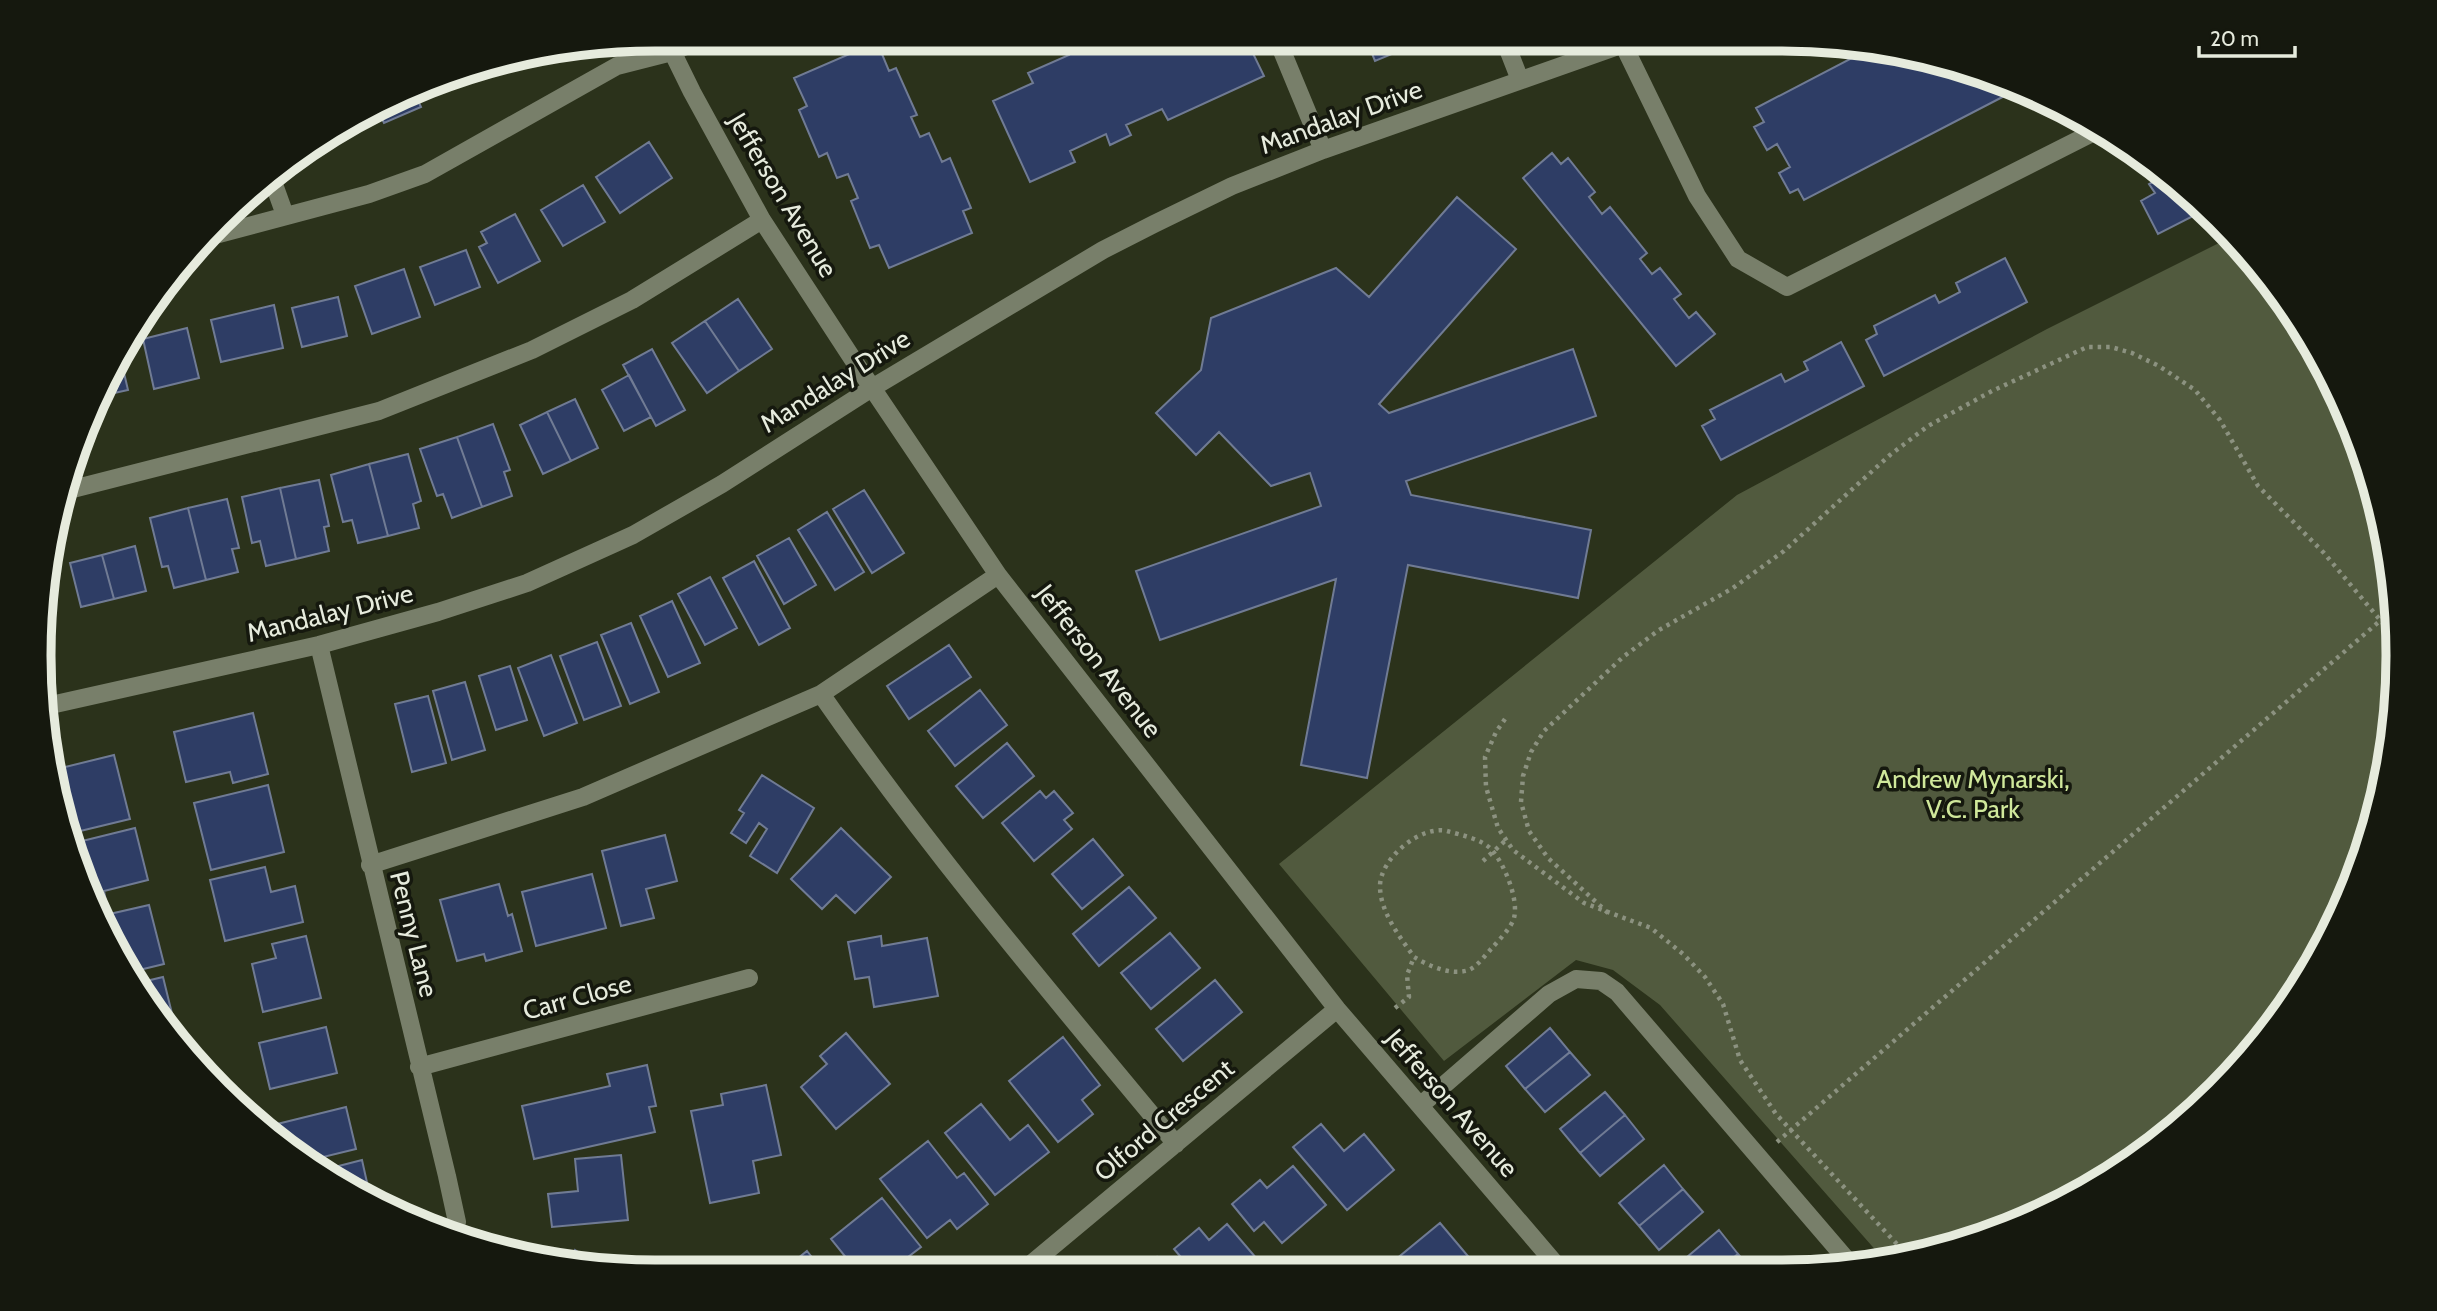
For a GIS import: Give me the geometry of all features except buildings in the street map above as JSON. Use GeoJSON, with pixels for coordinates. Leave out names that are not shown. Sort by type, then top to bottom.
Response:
{"type":"FeatureCollection","features":[{"type":"Feature","properties":{"kind":"street"},"geometry":{"type":"LineString","coordinates":[[224,232],[369,194],[425,174],[617,66],[654,51]]}},
{"type":"Feature","properties":{"kind":"street","name":"Jefferson Avenue"},"geometry":{"type":"LineString","coordinates":[[672,51],[762,220],[999,575],[1337,1009],[1552,1260]]}},
{"type":"Feature","properties":{"kind":"street"},"geometry":{"type":"LineString","coordinates":[[1282,51],[1323,150]]}},
{"type":"Feature","properties":{"kind":"street"},"geometry":{"type":"LineString","coordinates":[[1509,51],[1520,80]]}},
{"type":"Feature","properties":{"kind":"street","name":"Mandalay Drive"},"geometry":{"type":"LineString","coordinates":[[53,705],[319,645],[438,612],[527,583],[633,535],[722,484],[872,388],[1103,250],[1232,186],[1323,150],[1603,51]]}},
{"type":"Feature","properties":{"kind":"street"},"geometry":{"type":"LineString","coordinates":[[1633,51],[1697,196],[1738,259],[1787,287],[2088,135]]}},
{"type":"Feature","properties":{"kind":"street"},"geometry":{"type":"LineString","coordinates":[[275,186],[285,215]]}},
{"type":"Feature","properties":{"kind":"street"},"geometry":{"type":"LineString","coordinates":[[74,489],[379,411],[532,350],[632,300],[762,220]]}},
{"type":"Feature","properties":{"kind":"street"},"geometry":{"type":"LineString","coordinates":[[370,865],[583,797],[821,694],[999,575]]}},
{"type":"Feature","properties":{"kind":"street","name":"Penny Lane"},"geometry":{"type":"LineString","coordinates":[[319,645],[457,1222],[455,1226]]}},
{"type":"Feature","properties":{"kind":"street"},"geometry":{"type":"LineString","coordinates":[[821,694],[870,764],[1034,974],[1176,1144]]}},
{"type":"Feature","properties":{"kind":"street","name":"Carr Close"},"geometry":{"type":"LineString","coordinates":[[419,1067],[749,978]]}},
{"type":"Feature","properties":{"kind":"street"},"geometry":{"type":"LineString","coordinates":[[1421,1105],[1549,994],[1576,979],[1601,981],[1617,992],[1844,1257]]}},
{"type":"Feature","properties":{"kind":"street","name":"Olford Crescent"},"geometry":{"type":"LineString","coordinates":[[1036,1260],[1337,1009]]}},
{"type":"Feature","properties":{"kind":"path"},"geometry":{"type":"LineString","coordinates":[[1608,913],[1548,858],[1529,831],[1521,802],[1523,776],[1531,752],[1544,730],[1632,650],[1687,613],[1733,588],[1784,551],[1890,455],[1928,426],[2002,386],[2087,347],[2111,347],[2132,353],[2160,366],[2195,390],[2220,420],[2258,486],[2324,553],[2385,625]]}},
{"type":"Feature","properties":{"kind":"path"},"geometry":{"type":"LineString","coordinates":[[1759,1157],[2385,617]]}},
{"type":"Feature","properties":{"kind":"path"},"geometry":{"type":"LineString","coordinates":[[1505,719],[1485,757],[1486,787],[1499,828],[1513,850],[1584,904],[1651,928],[1665,937],[1705,978],[1723,1004],[1740,1060],[1776,1114],[1902,1248]]}},
{"type":"Feature","properties":{"kind":"path"},"geometry":{"type":"LineString","coordinates":[[1440,830],[1466,836],[1492,851],[1507,877],[1515,903],[1514,920],[1470,970],[1448,971],[1432,967],[1414,957],[1385,909],[1380,886],[1384,870],[1403,846],[1416,836],[1440,830]]}},
{"type":"Feature","properties":{"kind":"path"},"geometry":{"type":"LineString","coordinates":[[1483,861],[1506,840]]}},
{"type":"Feature","properties":{"kind":"path"},"geometry":{"type":"LineString","coordinates":[[1395,1008],[1409,997],[1407,975],[1414,957]]}},
{"type":"Feature","properties":{"kind":"green space","name":"Andrew Mynarski, V.C. Park"},"geometry":{"type":"Polygon","coordinates":[[[2222,242],[2261,287],[2305,353],[2340,424],[2366,499],[2375,538],[2385,616],[2385,695],[2375,773],[2354,850],[2324,923],[2305,958],[2261,1024],[2209,1083],[2180,1110],[2150,1135],[2084,1179],[2049,1198],[1976,1228],[1938,1240],[1877,1252],[1660,1005],[1613,970],[1576,960],[1444,1061],[1279,864],[1737,495],[2047,329],[2222,242]]]}}]}
